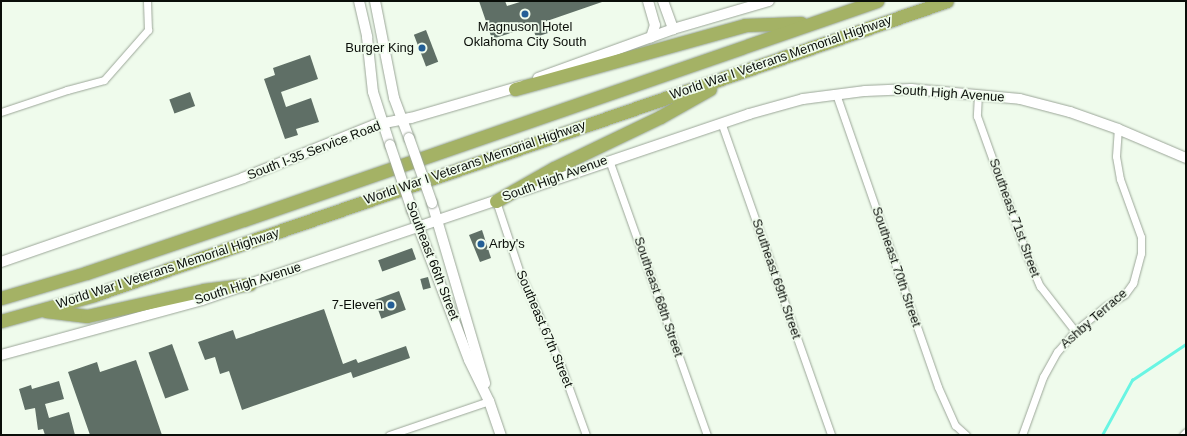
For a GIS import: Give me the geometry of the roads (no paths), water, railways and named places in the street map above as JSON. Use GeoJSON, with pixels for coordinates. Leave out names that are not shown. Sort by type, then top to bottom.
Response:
{"type":"FeatureCollection","features":[{"type":"Feature","properties":{"kind":"highway","name":"World War I Veterans Memorial Highway"},"geometry":{"type":"LineString","coordinates":[[1,298],[86,273],[243,220],[877,1]]}},
{"type":"Feature","properties":{"kind":"highway","name":"World War I Veterans Memorial Highway"},"geometry":{"type":"LineString","coordinates":[[1,321],[94,295],[947,1]]}},
{"type":"Feature","properties":{"kind":"highway"},"geometry":{"type":"LineString","coordinates":[[934,6],[958,1]]}},
{"type":"Feature","properties":{"kind":"highway"},"geometry":{"type":"LineString","coordinates":[[515,90],[745,25],[817,22]]}},
{"type":"Feature","properties":{"kind":"highway"},"geometry":{"type":"LineString","coordinates":[[496,201],[554,168],[660,117],[738,73]]}},
{"type":"Feature","properties":{"kind":"highway"},"geometry":{"type":"LineString","coordinates":[[41,311],[87,316],[204,290],[250,284]]}},
{"type":"Feature","properties":{"kind":"main road","name":"Southeast 66th Street"},"geometry":{"type":"LineString","coordinates":[[359,1],[367,36],[373,92],[382,124],[418,227],[469,360],[489,401],[501,435]]}},
{"type":"Feature","properties":{"kind":"main road","name":"Southeast 66th Street"},"geometry":{"type":"LineString","coordinates":[[375,1],[387,69],[394,98],[432,203],[479,356],[489,401]]}},
{"type":"Feature","properties":{"kind":"main road"},"geometry":{"type":"LineString","coordinates":[[648,1],[655,25],[650,37]]}},
{"type":"Feature","properties":{"kind":"main road"},"geometry":{"type":"LineString","coordinates":[[663,1],[673,29]]}},
{"type":"Feature","properties":{"kind":"main road","name":"South I-35 Service Road"},"geometry":{"type":"LineString","coordinates":[[1,262],[243,178],[382,124],[403,120],[515,90],[553,71],[650,37],[769,1]]}},
{"type":"Feature","properties":{"kind":"main road","name":"South High Avenue"},"geometry":{"type":"LineString","coordinates":[[1,355],[130,321],[250,284],[496,201],[609,160],[721,122],[803,99],[836,94],[911,89],[1020,99],[1070,112],[1118,128],[1186,158]]}},
{"type":"Feature","properties":{"kind":"street"},"geometry":{"type":"LineString","coordinates":[[1,112],[67,90],[104,80],[148,30],[147,1]]}},
{"type":"Feature","properties":{"kind":"street","name":"Southeast 70th Street"},"geometry":{"type":"LineString","coordinates":[[836,94],[938,387],[955,424],[966,435]]}},
{"type":"Feature","properties":{"kind":"street","name":"Southeast 71st Street"},"geometry":{"type":"LineString","coordinates":[[978,94],[977,116],[1027,256],[1040,286],[1075,332]]}},
{"type":"Feature","properties":{"kind":"street","name":"Southeast 69th Street"},"geometry":{"type":"LineString","coordinates":[[721,122],[831,435]]}},
{"type":"Feature","properties":{"kind":"street","name":"Ashby Terrace"},"geometry":{"type":"LineString","coordinates":[[1022,435],[1043,377],[1056,352],[1075,332],[1125,294],[1133,283],[1141,253],[1141,237],[1120,179],[1116,156],[1118,128]]}},
{"type":"Feature","properties":{"kind":"street","name":"Southeast 68th Street"},"geometry":{"type":"LineString","coordinates":[[609,160],[707,435]]}},
{"type":"Feature","properties":{"kind":"street","name":"Southeast 67th Street"},"geometry":{"type":"LineString","coordinates":[[496,201],[520,273],[561,366],[586,435]]}},
{"type":"Feature","properties":{"kind":"street"},"geometry":{"type":"LineString","coordinates":[[389,435],[489,401]]}},
{"type":"Feature","properties":{"kind":"street"},"geometry":{"type":"LineString","coordinates":[[1183,435],[1186,432]]}},
{"type":"Feature","properties":{"kind":"waterway"},"geometry":{"type":"LineString","coordinates":[[1102,435],[1132,380],[1186,344]]}},
{"type":"Feature","properties":{"kind":"place","name":"Magnuson Hotel Oklahoma City South"},"geometry":{"type":"Point","coordinates":[525,14]}},
{"type":"Feature","properties":{"kind":"place","name":"Burger King"},"geometry":{"type":"Point","coordinates":[422,48]}},
{"type":"Feature","properties":{"kind":"place","name":"Arby's"},"geometry":{"type":"Point","coordinates":[481,244]}},
{"type":"Feature","properties":{"kind":"place","name":"7-Eleven"},"geometry":{"type":"Point","coordinates":[391,305]}}]}
